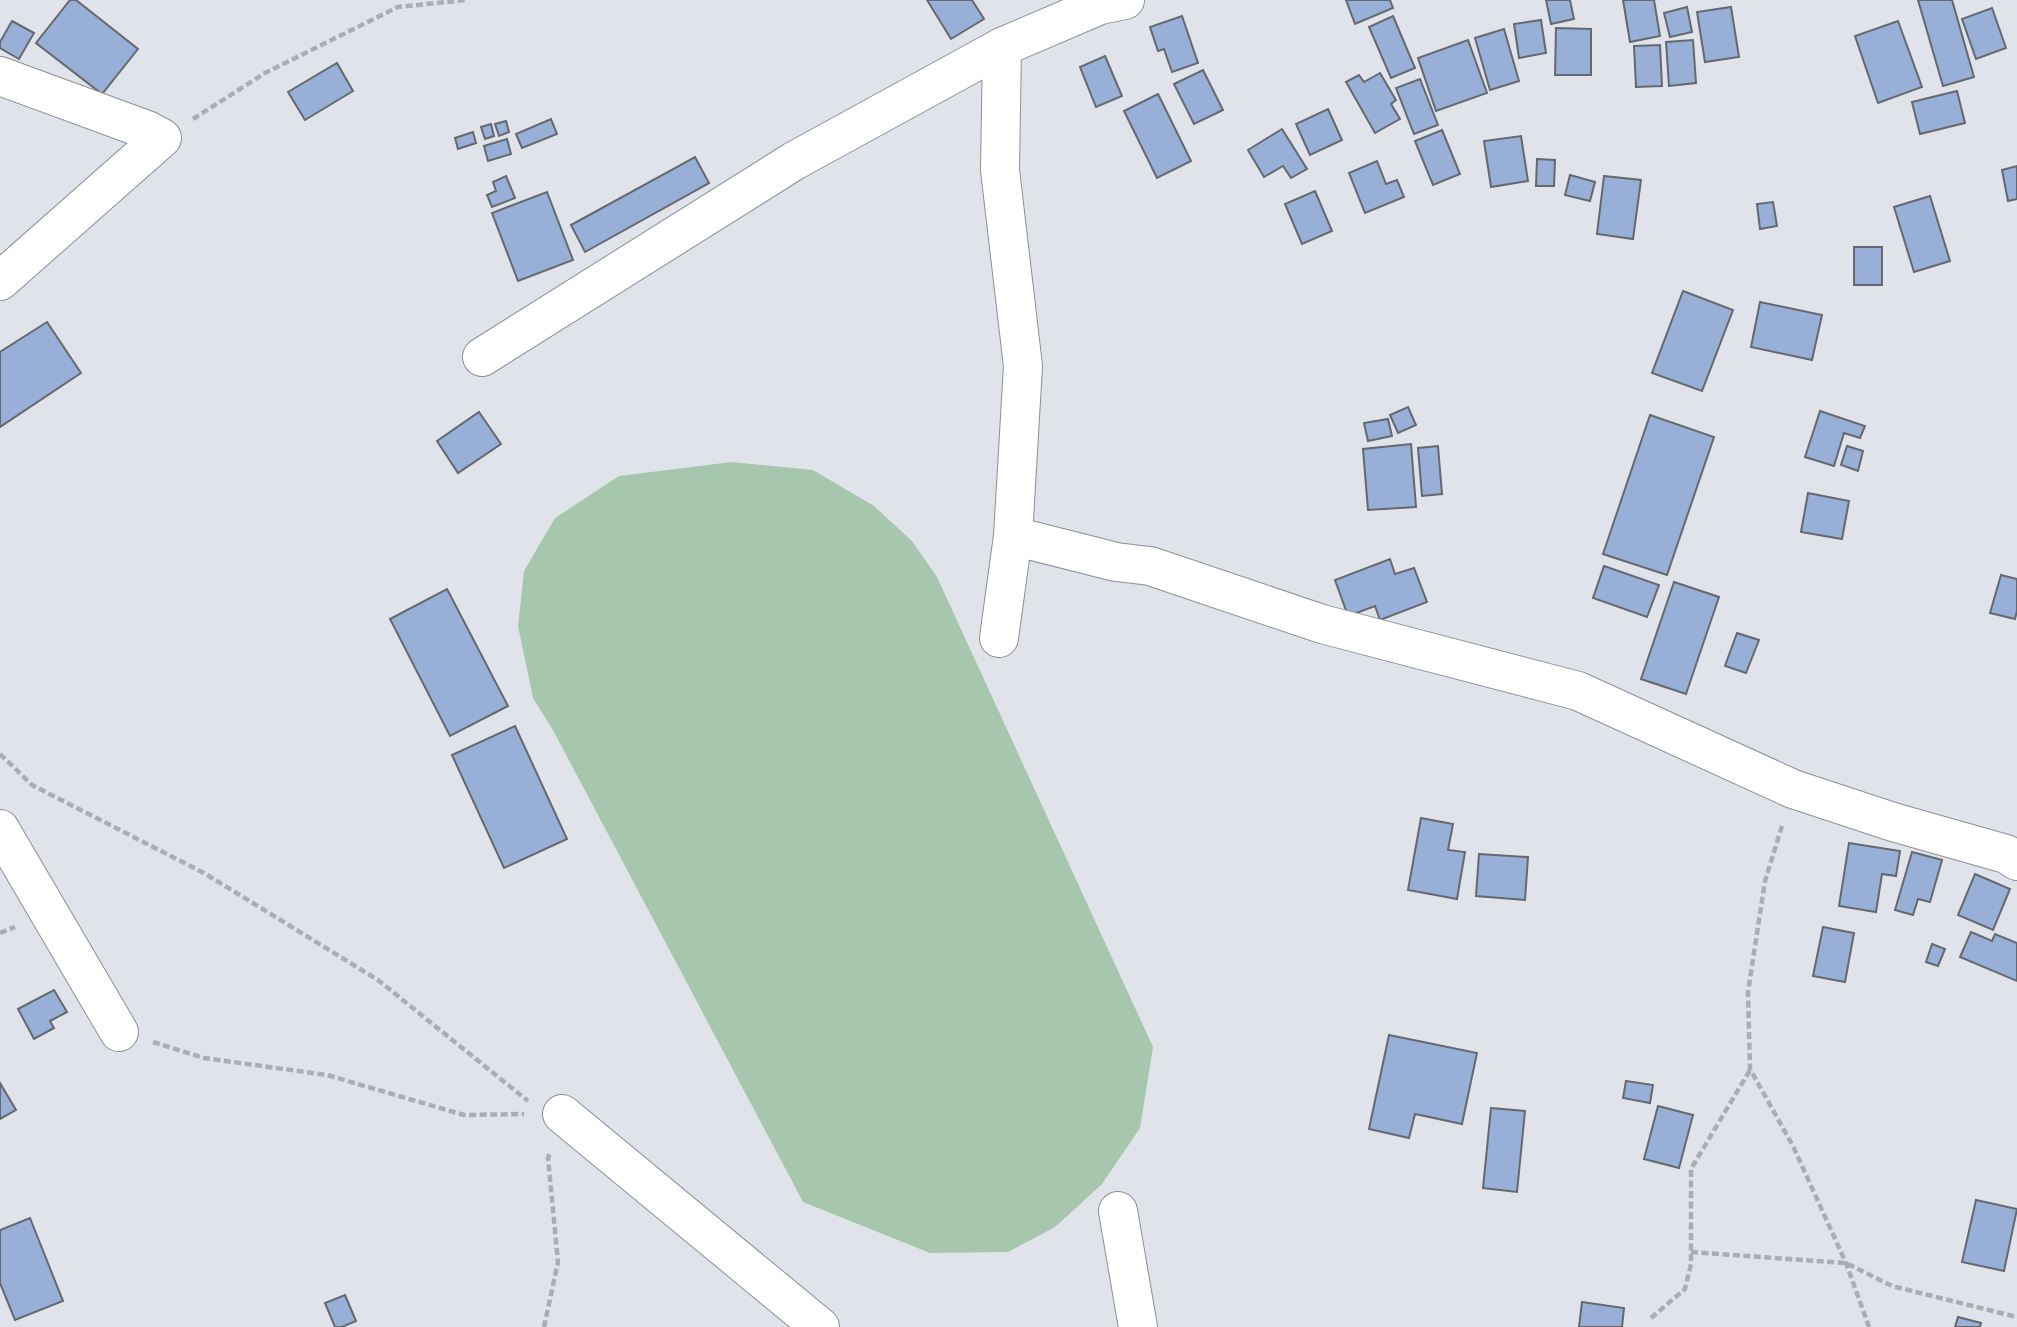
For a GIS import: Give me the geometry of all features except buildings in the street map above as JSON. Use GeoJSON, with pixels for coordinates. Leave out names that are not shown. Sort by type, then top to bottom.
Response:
{"type":"FeatureCollection","features":[{"type":"Feature","properties":{"kind":"street"},"geometry":{"type":"LineString","coordinates":[[482,357],[794,161],[1002,47],[1100,5],[1125,0]]}},
{"type":"Feature","properties":{"kind":"street"},"geometry":{"type":"LineString","coordinates":[[999,638],[1013,536],[1023,366],[1000,170],[1002,47]]}},
{"type":"Feature","properties":{"kind":"street"},"geometry":{"type":"LineString","coordinates":[[0,76],[147,130],[162,138],[0,281]]}},
{"type":"Feature","properties":{"kind":"street"},"geometry":{"type":"LineString","coordinates":[[1013,536],[1116,562],[1150,566],[1322,624],[1578,691],[1793,789],[1893,822],[2006,854],[2017,861]]}},
{"type":"Feature","properties":{"kind":"street"},"geometry":{"type":"LineString","coordinates":[[0,830],[119,1032]]}},
{"type":"Feature","properties":{"kind":"street"},"geometry":{"type":"LineString","coordinates":[[562,1114],[820,1327]]}},
{"type":"Feature","properties":{"kind":"street"},"geometry":{"type":"LineString","coordinates":[[1118,1211],[1138,1327]]}},
{"type":"Feature","properties":{"kind":"path"},"geometry":{"type":"LineString","coordinates":[[162,138],[265,73],[398,7],[466,0]]}},
{"type":"Feature","properties":{"kind":"path"},"geometry":{"type":"LineString","coordinates":[[0,754],[32,785],[204,873],[378,981],[531,1103],[562,1114]]}},
{"type":"Feature","properties":{"kind":"path"},"geometry":{"type":"LineString","coordinates":[[1793,789],[1765,881],[1748,992],[1751,1069],[1793,1146],[1846,1263],[1869,1327]]}},
{"type":"Feature","properties":{"kind":"path"},"geometry":{"type":"LineString","coordinates":[[119,1032],[204,1058],[327,1075],[464,1115],[562,1114]]}},
{"type":"Feature","properties":{"kind":"path"},"geometry":{"type":"LineString","coordinates":[[1651,1318],[1685,1290],[1692,1264],[1691,1168],[1751,1069]]}},
{"type":"Feature","properties":{"kind":"path"},"geometry":{"type":"LineString","coordinates":[[544,1327],[558,1262],[548,1158],[562,1114]]}},
{"type":"Feature","properties":{"kind":"path"},"geometry":{"type":"LineString","coordinates":[[1691,1252],[1846,1263],[1892,1286],[2017,1317]]}},
{"type":"Feature","properties":{"kind":"green space"},"geometry":{"type":"Polygon","coordinates":[[[732,462],[813,470],[874,506],[912,541],[937,577],[1153,1047],[1140,1128],[1102,1184],[1055,1227],[1008,1252],[930,1253],[803,1202],[554,732],[533,698],[518,626],[524,571],[555,518],[619,476],[732,462]]]}}]}
